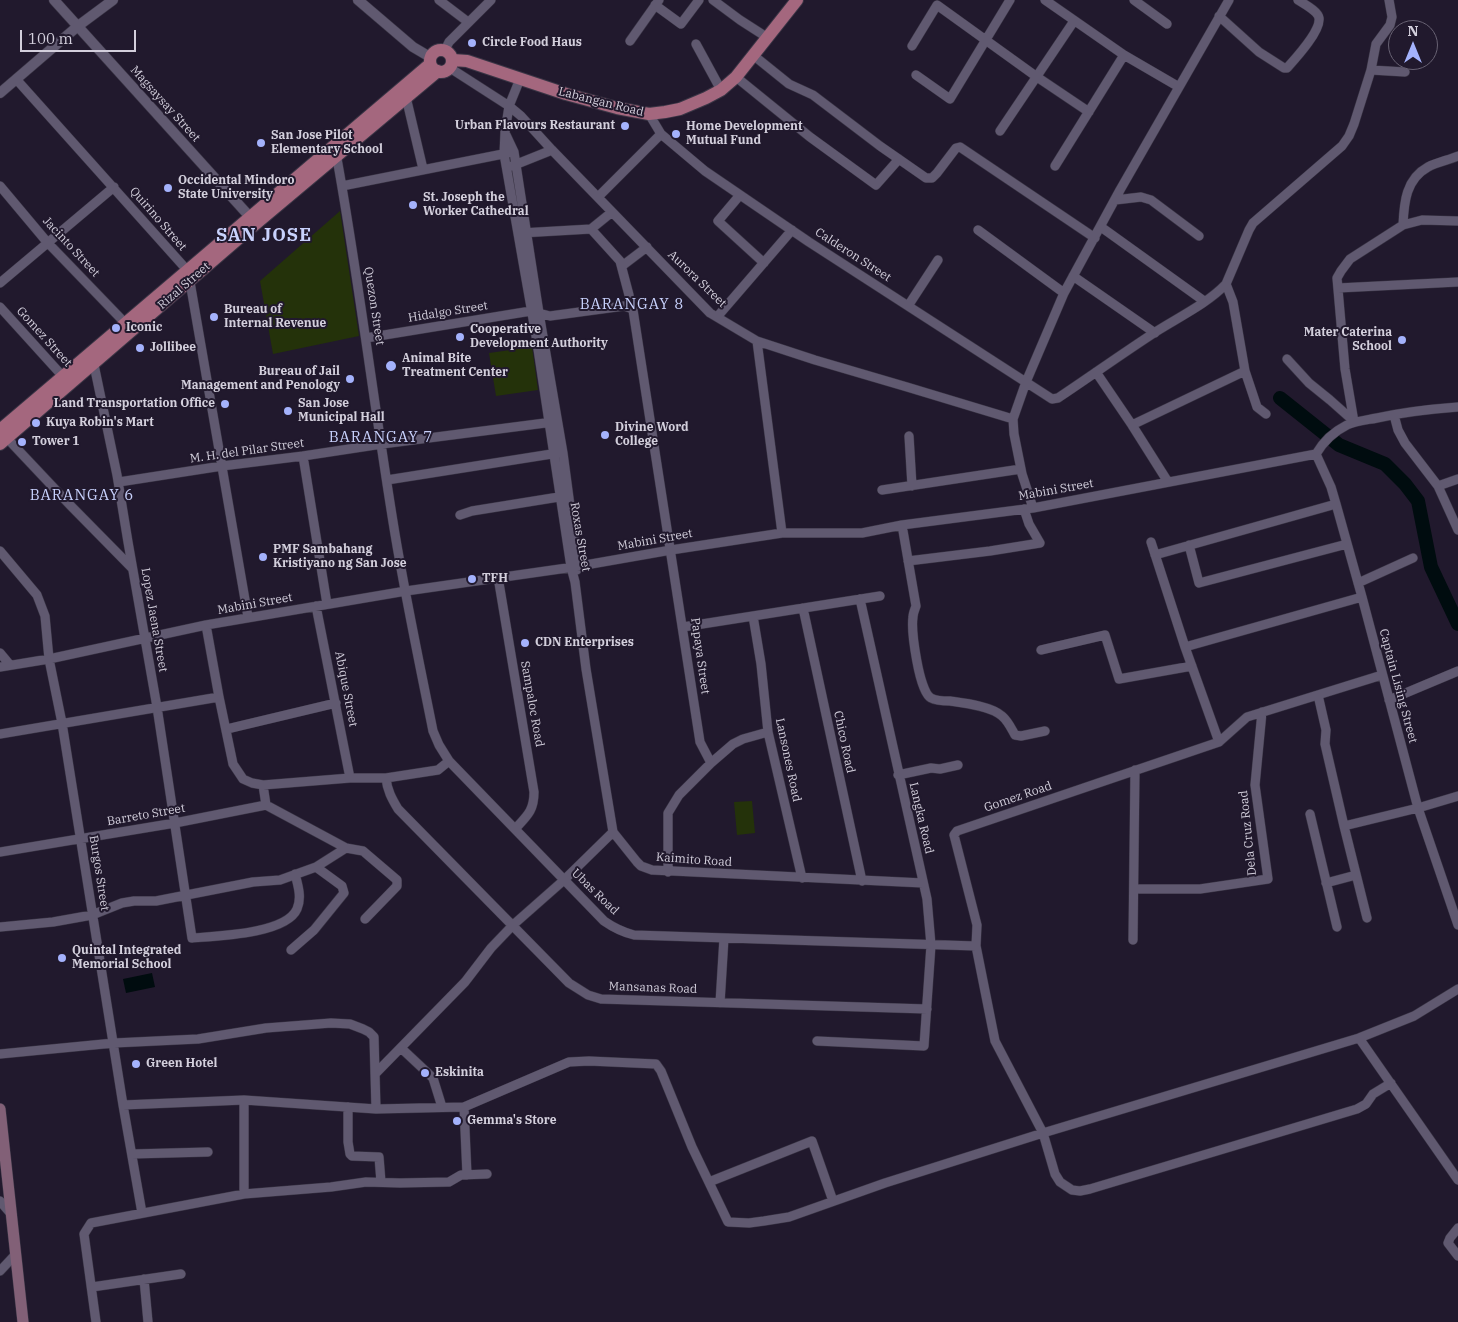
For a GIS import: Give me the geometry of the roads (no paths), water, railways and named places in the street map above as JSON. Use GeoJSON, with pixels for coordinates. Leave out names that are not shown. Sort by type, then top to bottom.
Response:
{"type":"FeatureCollection","features":[{"type":"Feature","properties":{"kind":"main road","name":"Labangan Road"},"geometry":{"type":"LineString","coordinates":[[441,62],[467,61],[566,94],[635,112],[649,114],[680,109],[721,90],[736,77],[797,0]]}},
{"type":"Feature","properties":{"kind":"main road","name":"Rizal Street"},"geometry":{"type":"LineString","coordinates":[[335,150],[406,97],[441,62]]}},
{"type":"Feature","properties":{"kind":"main road","name":"Rizal Street"},"geometry":{"type":"LineString","coordinates":[[2,436],[335,150],[441,62]]}},
{"type":"Feature","properties":{"kind":"main road"},"geometry":{"type":"LineString","coordinates":[[0,1109],[23,1322]]}},
{"type":"Feature","properties":{"kind":"street","name":"Magsaysay Street"},"geometry":{"type":"LineString","coordinates":[[54,0],[251,222]]}},
{"type":"Feature","properties":{"kind":"street"},"geometry":{"type":"LineString","coordinates":[[0,93],[78,26],[113,0]]}},
{"type":"Feature","properties":{"kind":"street"},"geometry":{"type":"LineString","coordinates":[[358,0],[413,47],[441,62],[450,42],[491,0]]}},
{"type":"Feature","properties":{"kind":"street"},"geometry":{"type":"LineString","coordinates":[[438,0],[468,22]]}},
{"type":"Feature","properties":{"kind":"street"},"geometry":{"type":"LineString","coordinates":[[630,41],[657,3],[681,24],[699,0]]}},
{"type":"Feature","properties":{"kind":"street"},"geometry":{"type":"LineString","coordinates":[[713,0],[768,38]]}},
{"type":"Feature","properties":{"kind":"street"},"geometry":{"type":"LineString","coordinates":[[916,75],[950,99],[1010,0]]}},
{"type":"Feature","properties":{"kind":"street"},"geometry":{"type":"LineString","coordinates":[[1045,0],[1124,55],[1179,87]]}},
{"type":"Feature","properties":{"kind":"street"},"geometry":{"type":"LineString","coordinates":[[1134,0],[1167,24]]}},
{"type":"Feature","properties":{"kind":"street"},"geometry":{"type":"LineString","coordinates":[[908,561],[990,552],[1040,543],[1029,524],[1028,508],[1014,434],[1013,420],[1026,382],[1073,276],[1229,0]]}},
{"type":"Feature","properties":{"kind":"street"},"geometry":{"type":"LineString","coordinates":[[1219,16],[1259,52],[1287,68],[1306,47],[1318,24],[1319,18],[1317,13],[1298,0]]}},
{"type":"Feature","properties":{"kind":"street"},"geometry":{"type":"LineString","coordinates":[[1168,482],[1096,372],[1220,290],[1226,284],[1253,223],[1342,146],[1349,136],[1372,70],[1376,44],[1390,25],[1392,17],[1390,0]]}},
{"type":"Feature","properties":{"kind":"street"},"geometry":{"type":"LineString","coordinates":[[912,46],[937,5],[1037,77],[1090,112]]}},
{"type":"Feature","properties":{"kind":"street"},"geometry":{"type":"LineString","coordinates":[[1000,131],[1074,21]]}},
{"type":"Feature","properties":{"kind":"street"},"geometry":{"type":"LineString","coordinates":[[696,44],[721,90]]}},
{"type":"Feature","properties":{"kind":"street"},"geometry":{"type":"LineString","coordinates":[[753,55],[789,84],[813,95],[926,178],[932,178],[956,148],[960,147],[1094,238]]}},
{"type":"Feature","properties":{"kind":"street"},"geometry":{"type":"LineString","coordinates":[[1055,166],[1124,55]]}},
{"type":"Feature","properties":{"kind":"street","name":"Aurora Street"},"geometry":{"type":"LineString","coordinates":[[441,62],[509,106],[710,313],[757,341],[815,360],[908,386],[1013,420]]}},
{"type":"Feature","properties":{"kind":"street"},"geometry":{"type":"LineString","coordinates":[[1372,70],[1405,72]]}},
{"type":"Feature","properties":{"kind":"street"},"geometry":{"type":"LineString","coordinates":[[736,77],[810,137],[876,185],[899,159]]}},
{"type":"Feature","properties":{"kind":"street","name":"Quirino Street"},"geometry":{"type":"LineString","coordinates":[[16,79],[114,187],[188,276]]}},
{"type":"Feature","properties":{"kind":"street","name":"Roxas Street"},"geometry":{"type":"LineString","coordinates":[[520,79],[509,106],[505,132],[559,453],[586,669],[613,832]]}},
{"type":"Feature","properties":{"kind":"street"},"geometry":{"type":"LineString","coordinates":[[406,97],[422,169]]}},
{"type":"Feature","properties":{"kind":"street","name":"Calderon Street"},"geometry":{"type":"LineString","coordinates":[[649,114],[661,134],[705,171],[1052,400],[1058,398],[1096,372]]}},
{"type":"Feature","properties":{"kind":"street"},"geometry":{"type":"LineString","coordinates":[[598,197],[661,134]]}},
{"type":"Feature","properties":{"kind":"street","name":"Quezon Street"},"geometry":{"type":"LineString","coordinates":[[335,150],[406,591]]}},
{"type":"Feature","properties":{"kind":"street"},"geometry":{"type":"LineString","coordinates":[[512,167],[552,150]]}},
{"type":"Feature","properties":{"kind":"street"},"geometry":{"type":"LineString","coordinates":[[342,186],[509,153]]}},
{"type":"Feature","properties":{"kind":"street"},"geometry":{"type":"LineString","coordinates":[[1403,225],[1404,203],[1414,177],[1429,167],[1458,156]]}},
{"type":"Feature","properties":{"kind":"street","name":"Jacinto Street"},"geometry":{"type":"LineString","coordinates":[[0,186],[47,242],[128,327]]}},
{"type":"Feature","properties":{"kind":"street"},"geometry":{"type":"LineString","coordinates":[[0,282],[114,187]]}},
{"type":"Feature","properties":{"kind":"street"},"geometry":{"type":"LineString","coordinates":[[740,195],[718,221],[764,263]]}},
{"type":"Feature","properties":{"kind":"street"},"geometry":{"type":"LineString","coordinates":[[1115,200],[1141,197],[1151,200],[1200,236]]}},
{"type":"Feature","properties":{"kind":"street"},"geometry":{"type":"LineString","coordinates":[[522,233],[591,229],[612,212]]}},
{"type":"Feature","properties":{"kind":"street"},"geometry":{"type":"LineString","coordinates":[[1354,420],[1345,369],[1338,288],[1338,278],[1341,271],[1350,259],[1403,225],[1422,220],[1458,221]]}},
{"type":"Feature","properties":{"kind":"street"},"geometry":{"type":"LineString","coordinates":[[1100,227],[1204,301]]}},
{"type":"Feature","properties":{"kind":"street"},"geometry":{"type":"LineString","coordinates":[[591,229],[618,257],[622,266],[647,247]]}},
{"type":"Feature","properties":{"kind":"street"},"geometry":{"type":"LineString","coordinates":[[717,317],[792,230]]}},
{"type":"Feature","properties":{"kind":"street"},"geometry":{"type":"LineString","coordinates":[[978,230],[1064,293]]}},
{"type":"Feature","properties":{"kind":"street"},"geometry":{"type":"LineString","coordinates":[[908,306],[938,260]]}},
{"type":"Feature","properties":{"kind":"street","name":"Papaya Street"},"geometry":{"type":"LineString","coordinates":[[622,266],[630,308],[634,313],[700,742],[711,763]]}},
{"type":"Feature","properties":{"kind":"street"},"geometry":{"type":"LineString","coordinates":[[188,276],[248,617]]}},
{"type":"Feature","properties":{"kind":"street"},"geometry":{"type":"LineString","coordinates":[[1073,276],[1155,332]]}},
{"type":"Feature","properties":{"kind":"street"},"geometry":{"type":"LineString","coordinates":[[1338,288],[1458,282]]}},
{"type":"Feature","properties":{"kind":"street"},"geometry":{"type":"LineString","coordinates":[[1226,284],[1234,302],[1245,371],[1256,407],[1266,414]]}},
{"type":"Feature","properties":{"kind":"street","name":"Hidalgo Street"},"geometry":{"type":"LineString","coordinates":[[366,338],[535,312],[550,316],[624,306],[630,308]]}},
{"type":"Feature","properties":{"kind":"street","name":"Gomez Street"},"geometry":{"type":"LineString","coordinates":[[0,307],[67,380]]}},
{"type":"Feature","properties":{"kind":"street"},"geometry":{"type":"LineString","coordinates":[[757,341],[782,533]]}},
{"type":"Feature","properties":{"kind":"street","name":"Lopez Jaena Street"},"geometry":{"type":"LineString","coordinates":[[93,358],[118,482],[157,707],[192,938],[257,931],[274,926],[291,917],[297,908],[300,897],[295,874]]}},
{"type":"Feature","properties":{"kind":"street"},"geometry":{"type":"LineString","coordinates":[[1287,359],[1308,383],[1354,420]]}},
{"type":"Feature","properties":{"kind":"street"},"geometry":{"type":"LineString","coordinates":[[1132,425],[1245,371]]}},
{"type":"Feature","properties":{"kind":"street"},"geometry":{"type":"LineString","coordinates":[[1316,454],[1322,444],[1354,420],[1458,407]]}},
{"type":"Feature","properties":{"kind":"street"},"geometry":{"type":"LineString","coordinates":[[1394,414],[1398,430],[1438,486],[1458,530]]}},
{"type":"Feature","properties":{"kind":"street","name":"M. H. del Pilar Street"},"geometry":{"type":"LineString","coordinates":[[118,482],[222,466],[554,422]]}},
{"type":"Feature","properties":{"kind":"street"},"geometry":{"type":"LineString","coordinates":[[2,436],[132,568]]}},
{"type":"Feature","properties":{"kind":"street"},"geometry":{"type":"LineString","coordinates":[[909,436],[912,486]]}},
{"type":"Feature","properties":{"kind":"street"},"geometry":{"type":"LineString","coordinates":[[387,480],[559,453]]}},
{"type":"Feature","properties":{"kind":"street","name":"Mabini Street"},"geometry":{"type":"LineString","coordinates":[[0,667],[49,659],[145,637],[248,617],[406,591],[574,567],[782,533],[862,533],[902,525],[1028,508],[1316,454]]}},
{"type":"Feature","properties":{"kind":"street","name":"Captain Lising Street"},"geometry":{"type":"LineString","coordinates":[[1316,454],[1336,504],[1418,808],[1458,925]]}},
{"type":"Feature","properties":{"kind":"street"},"geometry":{"type":"LineString","coordinates":[[303,456],[326,604]]}},
{"type":"Feature","properties":{"kind":"street"},"geometry":{"type":"LineString","coordinates":[[882,490],[1021,469]]}},
{"type":"Feature","properties":{"kind":"street"},"geometry":{"type":"LineString","coordinates":[[1438,486],[1458,479]]}},
{"type":"Feature","properties":{"kind":"street"},"geometry":{"type":"LineString","coordinates":[[460,516],[472,511],[564,496]]}},
{"type":"Feature","properties":{"kind":"street"},"geometry":{"type":"LineString","coordinates":[[1155,555],[1336,504]]}},
{"type":"Feature","properties":{"kind":"street"},"geometry":{"type":"LineString","coordinates":[[902,525],[916,606],[913,624],[917,663],[929,698],[958,702],[994,711],[1007,721],[1015,735],[1021,736],[1045,731]]}},
{"type":"Feature","properties":{"kind":"street"},"geometry":{"type":"LineString","coordinates":[[1151,542],[1219,742]]}},
{"type":"Feature","properties":{"kind":"street"},"geometry":{"type":"LineString","coordinates":[[1189,545],[1199,584],[1347,544]]}},
{"type":"Feature","properties":{"kind":"street","name":"Burgos Street"},"geometry":{"type":"LineString","coordinates":[[0,551],[37,595],[45,616],[49,659],[62,723],[142,1213]]}},
{"type":"Feature","properties":{"kind":"street"},"geometry":{"type":"LineString","coordinates":[[1358,584],[1413,558]]}},
{"type":"Feature","properties":{"kind":"street","name":"Sampaloc Road"},"geometry":{"type":"LineString","coordinates":[[498,577],[534,792],[534,802],[530,813],[515,829]]}},
{"type":"Feature","properties":{"kind":"street","name":"Ubas Road"},"geometry":{"type":"LineString","coordinates":[[406,591],[433,731],[448,761],[604,921],[616,929],[634,935],[976,946]]}},
{"type":"Feature","properties":{"kind":"street"},"geometry":{"type":"LineString","coordinates":[[683,627],[880,596]]}},
{"type":"Feature","properties":{"kind":"street"},"geometry":{"type":"LineString","coordinates":[[1186,647],[1362,597]]}},
{"type":"Feature","properties":{"kind":"street","name":"Langka Road"},"geometry":{"type":"LineString","coordinates":[[817,1041],[924,1046],[931,945],[927,899],[860,599]]}},
{"type":"Feature","properties":{"kind":"street","name":"Abique Street"},"geometry":{"type":"LineString","coordinates":[[316,606],[350,778]]}},
{"type":"Feature","properties":{"kind":"street","name":"Chico Road"},"geometry":{"type":"LineString","coordinates":[[803,608],[862,880]]}},
{"type":"Feature","properties":{"kind":"street","name":"Lansones Road"},"geometry":{"type":"LineString","coordinates":[[753,616],[761,664],[768,732],[802,878]]}},
{"type":"Feature","properties":{"kind":"street"},"geometry":{"type":"LineString","coordinates":[[206,625],[233,764],[244,779],[263,785],[350,778],[386,778],[438,770],[448,761]]}},
{"type":"Feature","properties":{"kind":"street"},"geometry":{"type":"LineString","coordinates":[[1041,650],[1105,635],[1118,679],[1192,666]]}},
{"type":"Feature","properties":{"kind":"street"},"geometry":{"type":"LineString","coordinates":[[0,654],[10,665]]}},
{"type":"Feature","properties":{"kind":"street"},"geometry":{"type":"LineString","coordinates":[[1389,700],[1458,671]]}},
{"type":"Feature","properties":{"kind":"street","name":"Gomez Road"},"geometry":{"type":"LineString","coordinates":[[1382,675],[1247,717],[1219,742],[960,830],[955,833],[954,839],[977,926],[976,946],[996,1041],[1043,1133],[1060,1182],[1072,1190],[1080,1191],[1357,1109],[1366,1104],[1373,1094],[1391,1083]]}},
{"type":"Feature","properties":{"kind":"street"},"geometry":{"type":"LineString","coordinates":[[1318,695],[1326,730],[1325,744],[1367,918]]}},
{"type":"Feature","properties":{"kind":"street"},"geometry":{"type":"LineString","coordinates":[[0,734],[219,697]]}},
{"type":"Feature","properties":{"kind":"street"},"geometry":{"type":"LineString","coordinates":[[227,729],[336,702]]}},
{"type":"Feature","properties":{"kind":"street","name":"Dela Cruz Road"},"geometry":{"type":"LineString","coordinates":[[1134,889],[1200,889],[1268,879],[1255,785],[1262,712]]}},
{"type":"Feature","properties":{"kind":"street"},"geometry":{"type":"LineString","coordinates":[[668,872],[668,813],[679,794],[733,744],[768,732]]}},
{"type":"Feature","properties":{"kind":"street"},"geometry":{"type":"LineString","coordinates":[[898,775],[931,768],[940,770],[958,765]]}},
{"type":"Feature","properties":{"kind":"street"},"geometry":{"type":"LineString","coordinates":[[1134,940],[1135,770]]}},
{"type":"Feature","properties":{"kind":"street","name":"Mansanas Road"},"geometry":{"type":"LineString","coordinates":[[386,778],[390,793],[398,809],[569,983],[588,995],[601,999],[927,1009]]}},
{"type":"Feature","properties":{"kind":"street"},"geometry":{"type":"LineString","coordinates":[[263,785],[266,805],[346,848],[363,851],[397,880],[397,886],[365,919]]}},
{"type":"Feature","properties":{"kind":"street"},"geometry":{"type":"LineString","coordinates":[[1344,826],[1458,796]]}},
{"type":"Feature","properties":{"kind":"street","name":"Barreto Street"},"geometry":{"type":"LineString","coordinates":[[0,852],[175,823],[266,805]]}},
{"type":"Feature","properties":{"kind":"street"},"geometry":{"type":"LineString","coordinates":[[1310,814],[1337,927]]}},
{"type":"Feature","properties":{"kind":"street"},"geometry":{"type":"LineString","coordinates":[[375,1074],[465,982],[490,948],[613,832]]}},
{"type":"Feature","properties":{"kind":"street","name":"Kaimito Road"},"geometry":{"type":"LineString","coordinates":[[613,832],[641,866],[652,870],[923,883]]}},
{"type":"Feature","properties":{"kind":"street"},"geometry":{"type":"LineString","coordinates":[[0,928],[92,915],[122,903],[156,901],[253,882],[280,880],[316,867],[346,848]]}},
{"type":"Feature","properties":{"kind":"street"},"geometry":{"type":"LineString","coordinates":[[291,950],[314,930],[344,893],[342,886],[316,867]]}},
{"type":"Feature","properties":{"kind":"street"},"geometry":{"type":"LineString","coordinates":[[1326,883],[1356,875]]}},
{"type":"Feature","properties":{"kind":"street"},"geometry":{"type":"LineString","coordinates":[[720,1003],[724,938]]}},
{"type":"Feature","properties":{"kind":"street"},"geometry":{"type":"LineString","coordinates":[[123,1105],[244,1100],[376,1109],[464,1107],[569,1062],[656,1064],[661,1071],[692,1148],[728,1222],[749,1223],[789,1217],[885,1183],[1043,1133],[1359,1038],[1414,1016],[1458,989]]}},
{"type":"Feature","properties":{"kind":"street"},"geometry":{"type":"LineString","coordinates":[[0,1054],[114,1043],[198,1039],[266,1028],[332,1023],[350,1024],[369,1032],[374,1038],[376,1109]]}},
{"type":"Feature","properties":{"kind":"street"},"geometry":{"type":"LineString","coordinates":[[1359,1038],[1458,1180]]}},
{"type":"Feature","properties":{"kind":"street"},"geometry":{"type":"LineString","coordinates":[[401,1048],[433,1078],[442,1108]]}},
{"type":"Feature","properties":{"kind":"street"},"geometry":{"type":"LineString","coordinates":[[244,1100],[244,1194]]}},
{"type":"Feature","properties":{"kind":"street"},"geometry":{"type":"LineString","coordinates":[[348,1107],[350,1154],[352,1156],[379,1156],[381,1182]]}},
{"type":"Feature","properties":{"kind":"street"},"geometry":{"type":"LineString","coordinates":[[464,1107],[467,1175]]}},
{"type":"Feature","properties":{"kind":"street"},"geometry":{"type":"LineString","coordinates":[[710,1182],[812,1141],[833,1201]]}},
{"type":"Feature","properties":{"kind":"street"},"geometry":{"type":"LineString","coordinates":[[132,1154],[208,1152]]}},
{"type":"Feature","properties":{"kind":"street"},"geometry":{"type":"LineString","coordinates":[[96,1322],[84,1234],[91,1223],[244,1194],[331,1187],[366,1182],[400,1184],[449,1182],[461,1175],[487,1174]]}},
{"type":"Feature","properties":{"kind":"street"},"geometry":{"type":"LineString","coordinates":[[0,1202],[12,1216]]}},
{"type":"Feature","properties":{"kind":"street"},"geometry":{"type":"LineString","coordinates":[[1458,1228],[1448,1243],[1458,1256]]}},
{"type":"Feature","properties":{"kind":"street"},"geometry":{"type":"LineString","coordinates":[[0,1270],[15,1255]]}},
{"type":"Feature","properties":{"kind":"street"},"geometry":{"type":"LineString","coordinates":[[92,1287],[180,1274]]}},
{"type":"Feature","properties":{"kind":"street"},"geometry":{"type":"LineString","coordinates":[[144,1279],[148,1322]]}},
{"type":"Feature","properties":{"kind":"waterway"},"geometry":{"type":"LineString","coordinates":[[1280,398],[1339,445],[1385,464],[1405,484],[1418,501],[1431,567],[1458,624]]}},
{"type":"Feature","properties":{"kind":"place","name":"Circle Food Haus"},"geometry":{"type":"Point","coordinates":[472,43]}},
{"type":"Feature","properties":{"kind":"place","name":"Urban Flavours Restaurant"},"geometry":{"type":"Point","coordinates":[625,126]}},
{"type":"Feature","properties":{"kind":"place","name":"Home Development Mutual Fund"},"geometry":{"type":"Point","coordinates":[676,134]}},
{"type":"Feature","properties":{"kind":"place","name":"San Jose Pilot Elementary School"},"geometry":{"type":"Point","coordinates":[261,143]}},
{"type":"Feature","properties":{"kind":"place","name":"Occidental Mindoro State University"},"geometry":{"type":"Point","coordinates":[168,188]}},
{"type":"Feature","properties":{"kind":"place","name":"St. Joseph the Worker Cathedral"},"geometry":{"type":"Point","coordinates":[413,205]}},
{"type":"Feature","properties":{"kind":"place","name":"Bureau of Internal Revenue"},"geometry":{"type":"Point","coordinates":[214,317]}},
{"type":"Feature","properties":{"kind":"place","name":"Iconic"},"geometry":{"type":"Point","coordinates":[116,328]}},
{"type":"Feature","properties":{"kind":"place","name":"Cooperative Development Authority"},"geometry":{"type":"Point","coordinates":[460,337]}},
{"type":"Feature","properties":{"kind":"place","name":"Mater Caterina School"},"geometry":{"type":"Point","coordinates":[1402,340]}},
{"type":"Feature","properties":{"kind":"place","name":"Jollibee"},"geometry":{"type":"Point","coordinates":[140,348]}},
{"type":"Feature","properties":{"kind":"place","name":"Animal Bite Treatment Center"},"geometry":{"type":"Point","coordinates":[391,366]}},
{"type":"Feature","properties":{"kind":"place","name":"Bureau of Jail Management and Penology"},"geometry":{"type":"Point","coordinates":[350,379]}},
{"type":"Feature","properties":{"kind":"place","name":"Land Transportation Office"},"geometry":{"type":"Point","coordinates":[225,404]}},
{"type":"Feature","properties":{"kind":"place","name":"San Jose Municipal Hall"},"geometry":{"type":"Point","coordinates":[288,411]}},
{"type":"Feature","properties":{"kind":"place","name":"Kuya Robin's Mart"},"geometry":{"type":"Point","coordinates":[36,423]}},
{"type":"Feature","properties":{"kind":"place","name":"Divine Word College"},"geometry":{"type":"Point","coordinates":[605,435]}},
{"type":"Feature","properties":{"kind":"place","name":"Tower 1"},"geometry":{"type":"Point","coordinates":[22,442]}},
{"type":"Feature","properties":{"kind":"place","name":"PMF Sambahang Kristiyano ng San Jose"},"geometry":{"type":"Point","coordinates":[263,557]}},
{"type":"Feature","properties":{"kind":"place","name":"TFH"},"geometry":{"type":"Point","coordinates":[472,579]}},
{"type":"Feature","properties":{"kind":"place","name":"CDN Enterprises"},"geometry":{"type":"Point","coordinates":[525,643]}},
{"type":"Feature","properties":{"kind":"place","name":"Quintal Integrated Memorial School"},"geometry":{"type":"Point","coordinates":[62,958]}},
{"type":"Feature","properties":{"kind":"place","name":"Green Hotel"},"geometry":{"type":"Point","coordinates":[136,1064]}},
{"type":"Feature","properties":{"kind":"place","name":"Eskinita"},"geometry":{"type":"Point","coordinates":[425,1073]}},
{"type":"Feature","properties":{"kind":"place","name":"Gemma's Store"},"geometry":{"type":"Point","coordinates":[457,1121]}},
{"type":"Feature","properties":{"kind":"district","name":"SAN JOSE"},"geometry":{"type":"Point","coordinates":[264,236]}},
{"type":"Feature","properties":{"kind":"district","name":"BARANGAY 8"},"geometry":{"type":"Point","coordinates":[632,305]}},
{"type":"Feature","properties":{"kind":"district","name":"BARANGAY 7"},"geometry":{"type":"Point","coordinates":[381,438]}},
{"type":"Feature","properties":{"kind":"district","name":"BARANGAY 6"},"geometry":{"type":"Point","coordinates":[82,496]}}]}
